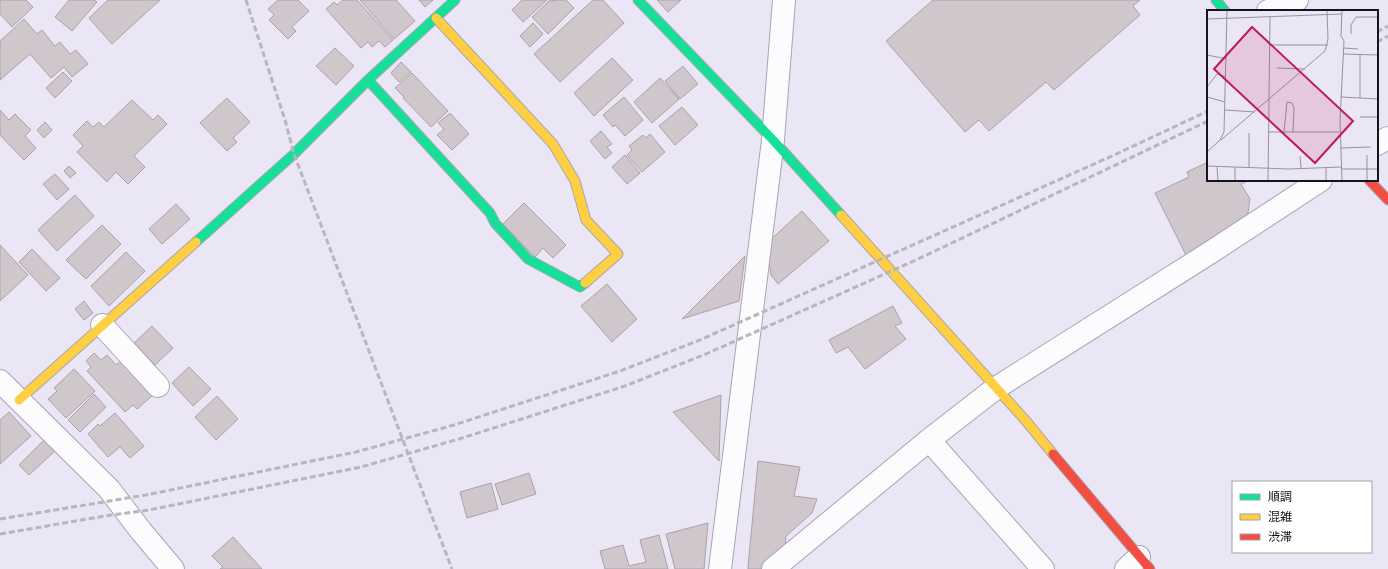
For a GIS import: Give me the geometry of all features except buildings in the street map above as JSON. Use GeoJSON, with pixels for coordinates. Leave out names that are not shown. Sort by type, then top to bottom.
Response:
{"type":"FeatureCollection","features":[{"type":"Feature","properties":{"kind":"main road"},"geometry":{"type":"LineString","coordinates":[[19,400],[294,154],[368,80],[455,0]]}},
{"type":"Feature","properties":{"kind":"main road"},"geometry":{"type":"LineString","coordinates":[[638,0],[773,140],[1026,421],[1138,565]]}},
{"type":"Feature","properties":{"kind":"main road"},"geometry":{"type":"LineString","coordinates":[[1216,0],[1224,10]]}},
{"type":"Feature","properties":{"kind":"main road"},"geometry":{"type":"LineString","coordinates":[[368,80],[490,213],[495,223],[528,259],[580,287],[618,254],[586,220],[575,181],[553,144],[436,18]]}},
{"type":"Feature","properties":{"kind":"main road"},"geometry":{"type":"LineString","coordinates":[[1370,181],[1388,200]]}},
{"type":"Feature","properties":{"kind":"street"},"geometry":{"type":"LineString","coordinates":[[720,569],[773,140],[784,0]]}},
{"type":"Feature","properties":{"kind":"street"},"geometry":{"type":"LineString","coordinates":[[1271,10],[1297,0]]}},
{"type":"Feature","properties":{"kind":"street"},"geometry":{"type":"LineString","coordinates":[[1378,143],[1388,138]]}},
{"type":"Feature","properties":{"kind":"street"},"geometry":{"type":"LineString","coordinates":[[773,569],[929,440],[996,388],[1208,254],[1319,181]]}},
{"type":"Feature","properties":{"kind":"street"},"geometry":{"type":"LineString","coordinates":[[102,326],[158,386]]}},
{"type":"Feature","properties":{"kind":"street"},"geometry":{"type":"LineString","coordinates":[[0,381],[109,489],[141,531],[173,569]]}},
{"type":"Feature","properties":{"kind":"street"},"geometry":{"type":"LineString","coordinates":[[929,440],[1043,569]]}},
{"type":"Feature","properties":{"kind":"railway"},"geometry":{"type":"LineString","coordinates":[[246,0],[285,120],[294,154],[452,569]]}},
{"type":"Feature","properties":{"kind":"railway"},"geometry":{"type":"LineString","coordinates":[[1378,31],[1388,26]]}},
{"type":"Feature","properties":{"kind":"railway"},"geometry":{"type":"LineString","coordinates":[[1378,41],[1388,36]]}},
{"type":"Feature","properties":{"kind":"railway"},"geometry":{"type":"LineString","coordinates":[[0,519],[146,495],[356,452],[454,425],[620,371],[700,340],[1112,156],[1207,111]]}},
{"type":"Feature","properties":{"kind":"railway"},"geometry":{"type":"LineString","coordinates":[[0,534],[149,510],[361,467],[459,439],[625,386],[706,354],[916,260],[1207,121]]}},
{"type":"Feature","properties":{"kind":"traffic: fast"},"geometry":{"type":"LineString","coordinates":[[196,242],[294,154],[368,80],[455,0]]}},
{"type":"Feature","properties":{"kind":"traffic: fast"},"geometry":{"type":"LineString","coordinates":[[638,0],[773,140],[841,215]]}},
{"type":"Feature","properties":{"kind":"traffic: fast"},"geometry":{"type":"LineString","coordinates":[[1216,0],[1224,10]]}},
{"type":"Feature","properties":{"kind":"traffic: fast"},"geometry":{"type":"LineString","coordinates":[[368,80],[490,213],[495,223],[528,259],[580,287],[585,283]]}},
{"type":"Feature","properties":{"kind":"traffic: slow"},"geometry":{"type":"LineString","coordinates":[[436,18],[553,144],[575,181],[586,220],[618,254],[585,283]]}},
{"type":"Feature","properties":{"kind":"traffic: slow"},"geometry":{"type":"LineString","coordinates":[[841,215],[1026,421],[1053,454]]}},
{"type":"Feature","properties":{"kind":"traffic: slow"},"geometry":{"type":"LineString","coordinates":[[19,400],[196,242]]}},
{"type":"Feature","properties":{"kind":"traffic: jam"},"geometry":{"type":"LineString","coordinates":[[1370,181],[1388,200]]}},
{"type":"Feature","properties":{"kind":"traffic: jam"},"geometry":{"type":"LineString","coordinates":[[1053,454],[1150,569]]}}]}
